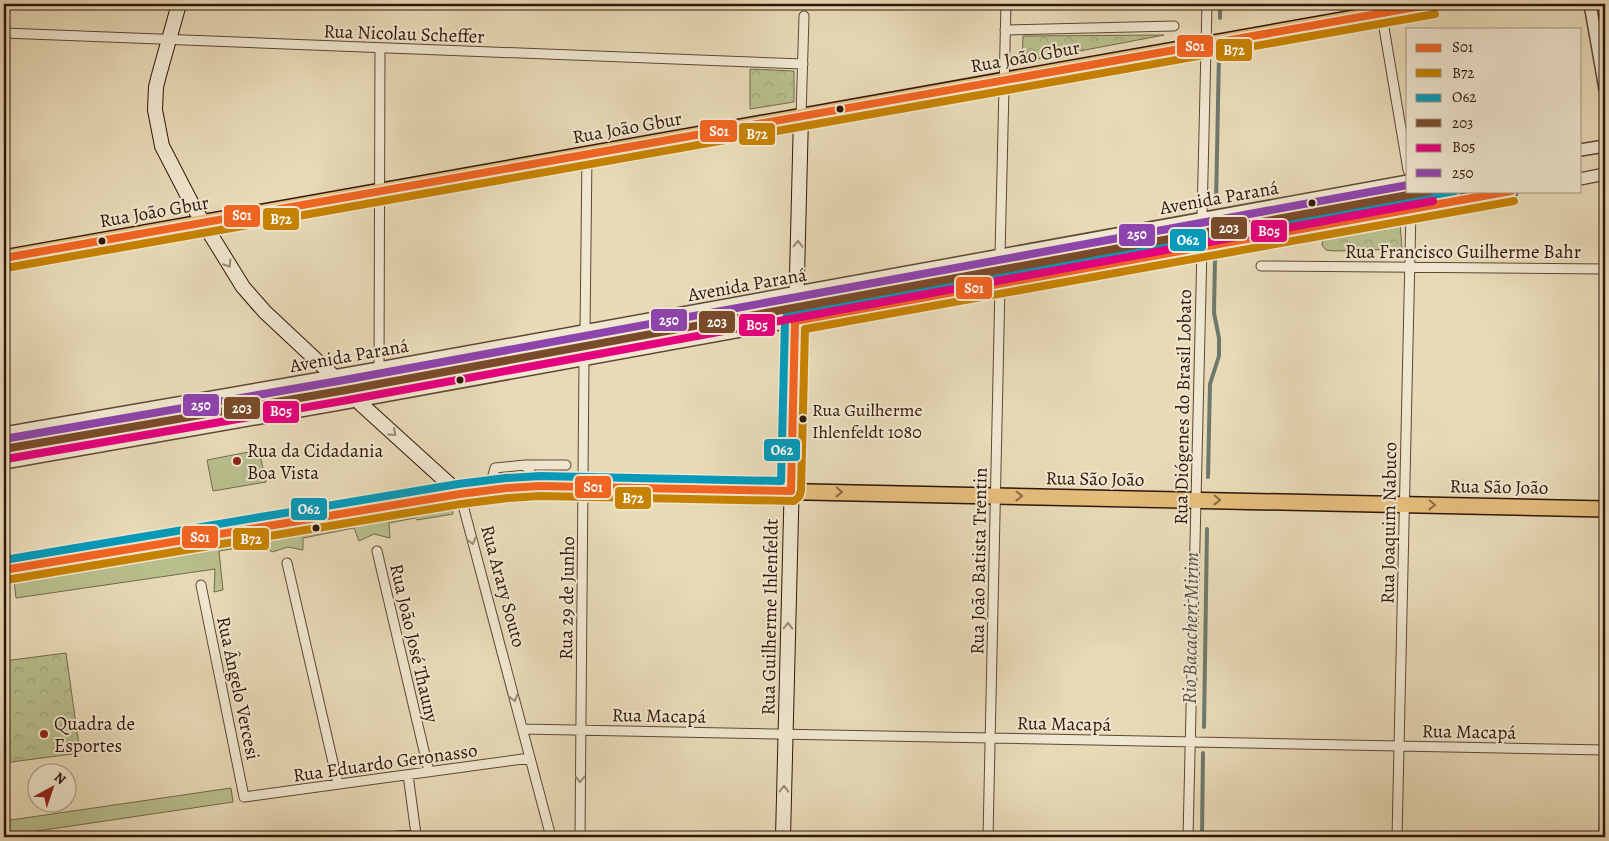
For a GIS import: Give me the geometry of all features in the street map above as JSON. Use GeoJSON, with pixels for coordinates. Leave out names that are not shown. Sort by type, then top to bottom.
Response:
{"type":"FeatureCollection","features":[{"type":"Feature","properties":{"kind":"main road"},"geometry":{"type":"LineString","coordinates":[[180,4],[156,86],[155,110],[158,133],[172,168],[202,222],[233,273],[254,301],[357,401],[460,494]]}},
{"type":"Feature","properties":{"kind":"main road","name":"Rua João Gbur"},"geometry":{"type":"LineString","coordinates":[[4,258],[1206,44],[1381,8],[1434,4]]}},
{"type":"Feature","properties":{"kind":"main road","name":"Rua Guilherme Ihlenfeldt"},"geometry":{"type":"LineString","coordinates":[[783,837],[801,116]]}},
{"type":"Feature","properties":{"kind":"main road","name":"Rua São João"},"geometry":{"type":"LineString","coordinates":[[4,570],[460,494],[540,486],[1605,509]]}},
{"type":"Feature","properties":{"kind":"street"},"geometry":{"type":"LineString","coordinates":[[1000,255],[1006,4]]}},
{"type":"Feature","properties":{"kind":"street"},"geometry":{"type":"LineString","coordinates":[[1202,218],[1208,4]]}},
{"type":"Feature","properties":{"kind":"street"},"geometry":{"type":"LineString","coordinates":[[1590,4],[1605,90]]}},
{"type":"Feature","properties":{"kind":"street"},"geometry":{"type":"LineString","coordinates":[[1381,8],[1406,158]]}},
{"type":"Feature","properties":{"kind":"street"},"geometry":{"type":"LineString","coordinates":[[801,116],[804,16]]}},
{"type":"Feature","properties":{"kind":"street"},"geometry":{"type":"LineString","coordinates":[[1005,30],[1174,26]]}},
{"type":"Feature","properties":{"kind":"street","name":"Rua Nicolau Scheffer"},"geometry":{"type":"LineString","coordinates":[[4,34],[803,64]]}},
{"type":"Feature","properties":{"kind":"street"},"geometry":{"type":"LineString","coordinates":[[379,368],[380,48]]}},
{"type":"Feature","properties":{"kind":"street"},"geometry":{"type":"LineString","coordinates":[[1582,150],[1605,146]]}},
{"type":"Feature","properties":{"kind":"street"},"geometry":{"type":"LineString","coordinates":[[585,331],[587,154]]}},
{"type":"Feature","properties":{"kind":"street"},"geometry":{"type":"LineString","coordinates":[[1582,179],[1605,174]]}},
{"type":"Feature","properties":{"kind":"street","name":"Avenida Paraná"},"geometry":{"type":"LineString","coordinates":[[4,433],[379,368],[1406,181]]}},
{"type":"Feature","properties":{"kind":"street"},"geometry":{"type":"LineString","coordinates":[[1410,192],[1411,210]]}},
{"type":"Feature","properties":{"kind":"street"},"geometry":{"type":"LineString","coordinates":[[4,463],[357,401],[1507,192]]}},
{"type":"Feature","properties":{"kind":"street","name":"Rua Joaquim Nabuco"},"geometry":{"type":"LineString","coordinates":[[1397,837],[1411,210]]}},
{"type":"Feature","properties":{"kind":"street","name":"Rua Diógenes do Brasil Lobato"},"geometry":{"type":"LineString","coordinates":[[1188,837],[1202,248]]}},
{"type":"Feature","properties":{"kind":"street","name":"Rua Francisco Guilherme Bahr"},"geometry":{"type":"LineString","coordinates":[[1261,266],[1605,268]]}},
{"type":"Feature","properties":{"kind":"street","name":"Rua João Batista Trentin"},"geometry":{"type":"LineString","coordinates":[[988,837],[1000,284]]}},
{"type":"Feature","properties":{"kind":"street","name":"Rua 29 de Junho"},"geometry":{"type":"LineString","coordinates":[[580,837],[584,360]]}},
{"type":"Feature","properties":{"kind":"street"},"geometry":{"type":"LineString","coordinates":[[526,465],[540,486]]}},
{"type":"Feature","properties":{"kind":"street"},"geometry":{"type":"LineString","coordinates":[[488,490],[494,468],[526,465],[566,465]]}},
{"type":"Feature","properties":{"kind":"street","name":"Rua Arary Souto"},"geometry":{"type":"LineString","coordinates":[[460,494],[551,837]]}},
{"type":"Feature","properties":{"kind":"street","name":"Rua João José Thauny"},"geometry":{"type":"LineString","coordinates":[[376,551],[429,772]]}},
{"type":"Feature","properties":{"kind":"street"},"geometry":{"type":"LineString","coordinates":[[287,563],[338,784]]}},
{"type":"Feature","properties":{"kind":"street","name":"Rua Ângelo Vercesi"},"geometry":{"type":"LineString","coordinates":[[201,585],[244,797]]}},
{"type":"Feature","properties":{"kind":"street","name":"Rua Macapá"},"geometry":{"type":"LineString","coordinates":[[522,729],[1605,750]]}},
{"type":"Feature","properties":{"kind":"street","name":"Rua Eduardo Geronasso"},"geometry":{"type":"LineString","coordinates":[[244,797],[530,758]]}},
{"type":"Feature","properties":{"kind":"street"},"geometry":{"type":"LineString","coordinates":[[390,837],[416,834],[408,775]]}},
{"type":"Feature","properties":{"kind":"street"},"geometry":{"type":"LineString","coordinates":[[1604,837],[1605,786]]}},
{"type":"Feature","properties":{"kind":"green space"},"geometry":{"type":"Polygon","coordinates":[[[1164,35],[1022,62],[1023,36],[1164,35]]]}},
{"type":"Feature","properties":{"kind":"green space"},"geometry":{"type":"Polygon","coordinates":[[[750,69],[794,71],[794,102],[750,109],[750,69]]]}},
{"type":"Feature","properties":{"kind":"green space"},"geometry":{"type":"Polygon","coordinates":[[[1400,223],[1402,249],[1334,251],[1326,250],[1322,245],[1323,240],[1328,235],[1400,223]]]}},
{"type":"Feature","properties":{"kind":"green space"},"geometry":{"type":"Polygon","coordinates":[[[259,450],[266,482],[213,491],[207,460],[259,450]]]}},
{"type":"Feature","properties":{"kind":"green space"},"geometry":{"type":"Polygon","coordinates":[[[452,507],[453,514],[389,523],[390,538],[374,534],[359,541],[354,528],[303,538],[303,550],[288,547],[272,552],[262,544],[219,551],[223,590],[214,592],[215,569],[16,598],[14,581],[452,507]]]}},
{"type":"Feature","properties":{"kind":"green space"},"geometry":{"type":"Polygon","coordinates":[[[66,653],[80,753],[4,763],[4,661],[66,653]]]}},
{"type":"Feature","properties":{"kind":"green space"},"geometry":{"type":"Polygon","coordinates":[[[231,788],[233,802],[4,836],[4,821],[52,814],[78,814],[78,810],[231,788]]]}},
{"type":"Feature","properties":{"kind":"waterway","name":"Rio Bacacheri Mirim"},"geometry":{"type":"LineString","coordinates":[[1220,4],[1220,18]]}},
{"type":"Feature","properties":{"kind":"waterway","name":"Rio Bacacheri Mirim"},"geometry":{"type":"LineString","coordinates":[[1216,203],[1219,53]]}},
{"type":"Feature","properties":{"kind":"waterway","name":"Rio Bacacheri Mirim"},"geometry":{"type":"LineString","coordinates":[[1208,477],[1210,384],[1219,356],[1219,338],[1214,313],[1215,258]]}},
{"type":"Feature","properties":{"kind":"waterway","name":"Rio Bacacheri Mirim"},"geometry":{"type":"LineString","coordinates":[[1204,727],[1207,529]]}},
{"type":"Feature","properties":{"kind":"waterway","name":"Rio Bacacheri Mirim"},"geometry":{"type":"LineString","coordinates":[[1202,837],[1203,753]]}},
{"type":"Feature","properties":{"kind":"transit line","name":"S01"},"geometry":{"type":"LineString","coordinates":[[4,258],[1433,4]]}},
{"type":"Feature","properties":{"kind":"transit line","name":"B72"},"geometry":{"type":"LineString","coordinates":[[6,268],[1435,14]]}},
{"type":"Feature","properties":{"kind":"transit line","name":"250"},"geometry":{"type":"LineString","coordinates":[[4,439],[344,380],[1406,185]]}},
{"type":"Feature","properties":{"kind":"transit line","name":"203"},"geometry":{"type":"LineString","coordinates":[[4,449],[346,390],[1425,192]]}},
{"type":"Feature","properties":{"kind":"transit line","name":"O62"},"geometry":{"type":"LineString","coordinates":[[4,560],[458,484],[506,478],[540,476],[781,481],[785,321],[787,315],[791,312],[1450,192]]}},
{"type":"Feature","properties":{"kind":"transit line","name":"S01"},"geometry":{"type":"LineString","coordinates":[[795,321],[1505,192]]}},
{"type":"Feature","properties":{"kind":"transit line","name":"B05"},"geometry":{"type":"LineString","coordinates":[[6,459],[348,400],[1433,201]]}},
{"type":"Feature","properties":{"kind":"transit line","name":"B72"},"geometry":{"type":"LineString","coordinates":[[6,580],[461,504],[508,498],[540,496],[794,501],[799,497],[801,491],[805,329],[1514,201]]}},
{"type":"Feature","properties":{"kind":"transit line","name":"S01"},"geometry":{"type":"LineString","coordinates":[[791,491],[795,321]]}},
{"type":"Feature","properties":{"kind":"transit line","name":"S01"},"geometry":{"type":"LineString","coordinates":[[4,570],[460,494],[507,488],[540,486],[791,491]]}},
{"type":"Feature","properties":{"kind":"place","name":"Rua Guilherme Ihlenfeldt 1080"},"geometry":{"type":"Point","coordinates":[803,419]}},
{"type":"Feature","properties":{"kind":"place","name":"Rua da Cidadania Boa Vista"},"geometry":{"type":"Point","coordinates":[237,461]}},
{"type":"Feature","properties":{"kind":"place","name":"Quadra de Esportes"},"geometry":{"type":"Point","coordinates":[44,734]}}]}
